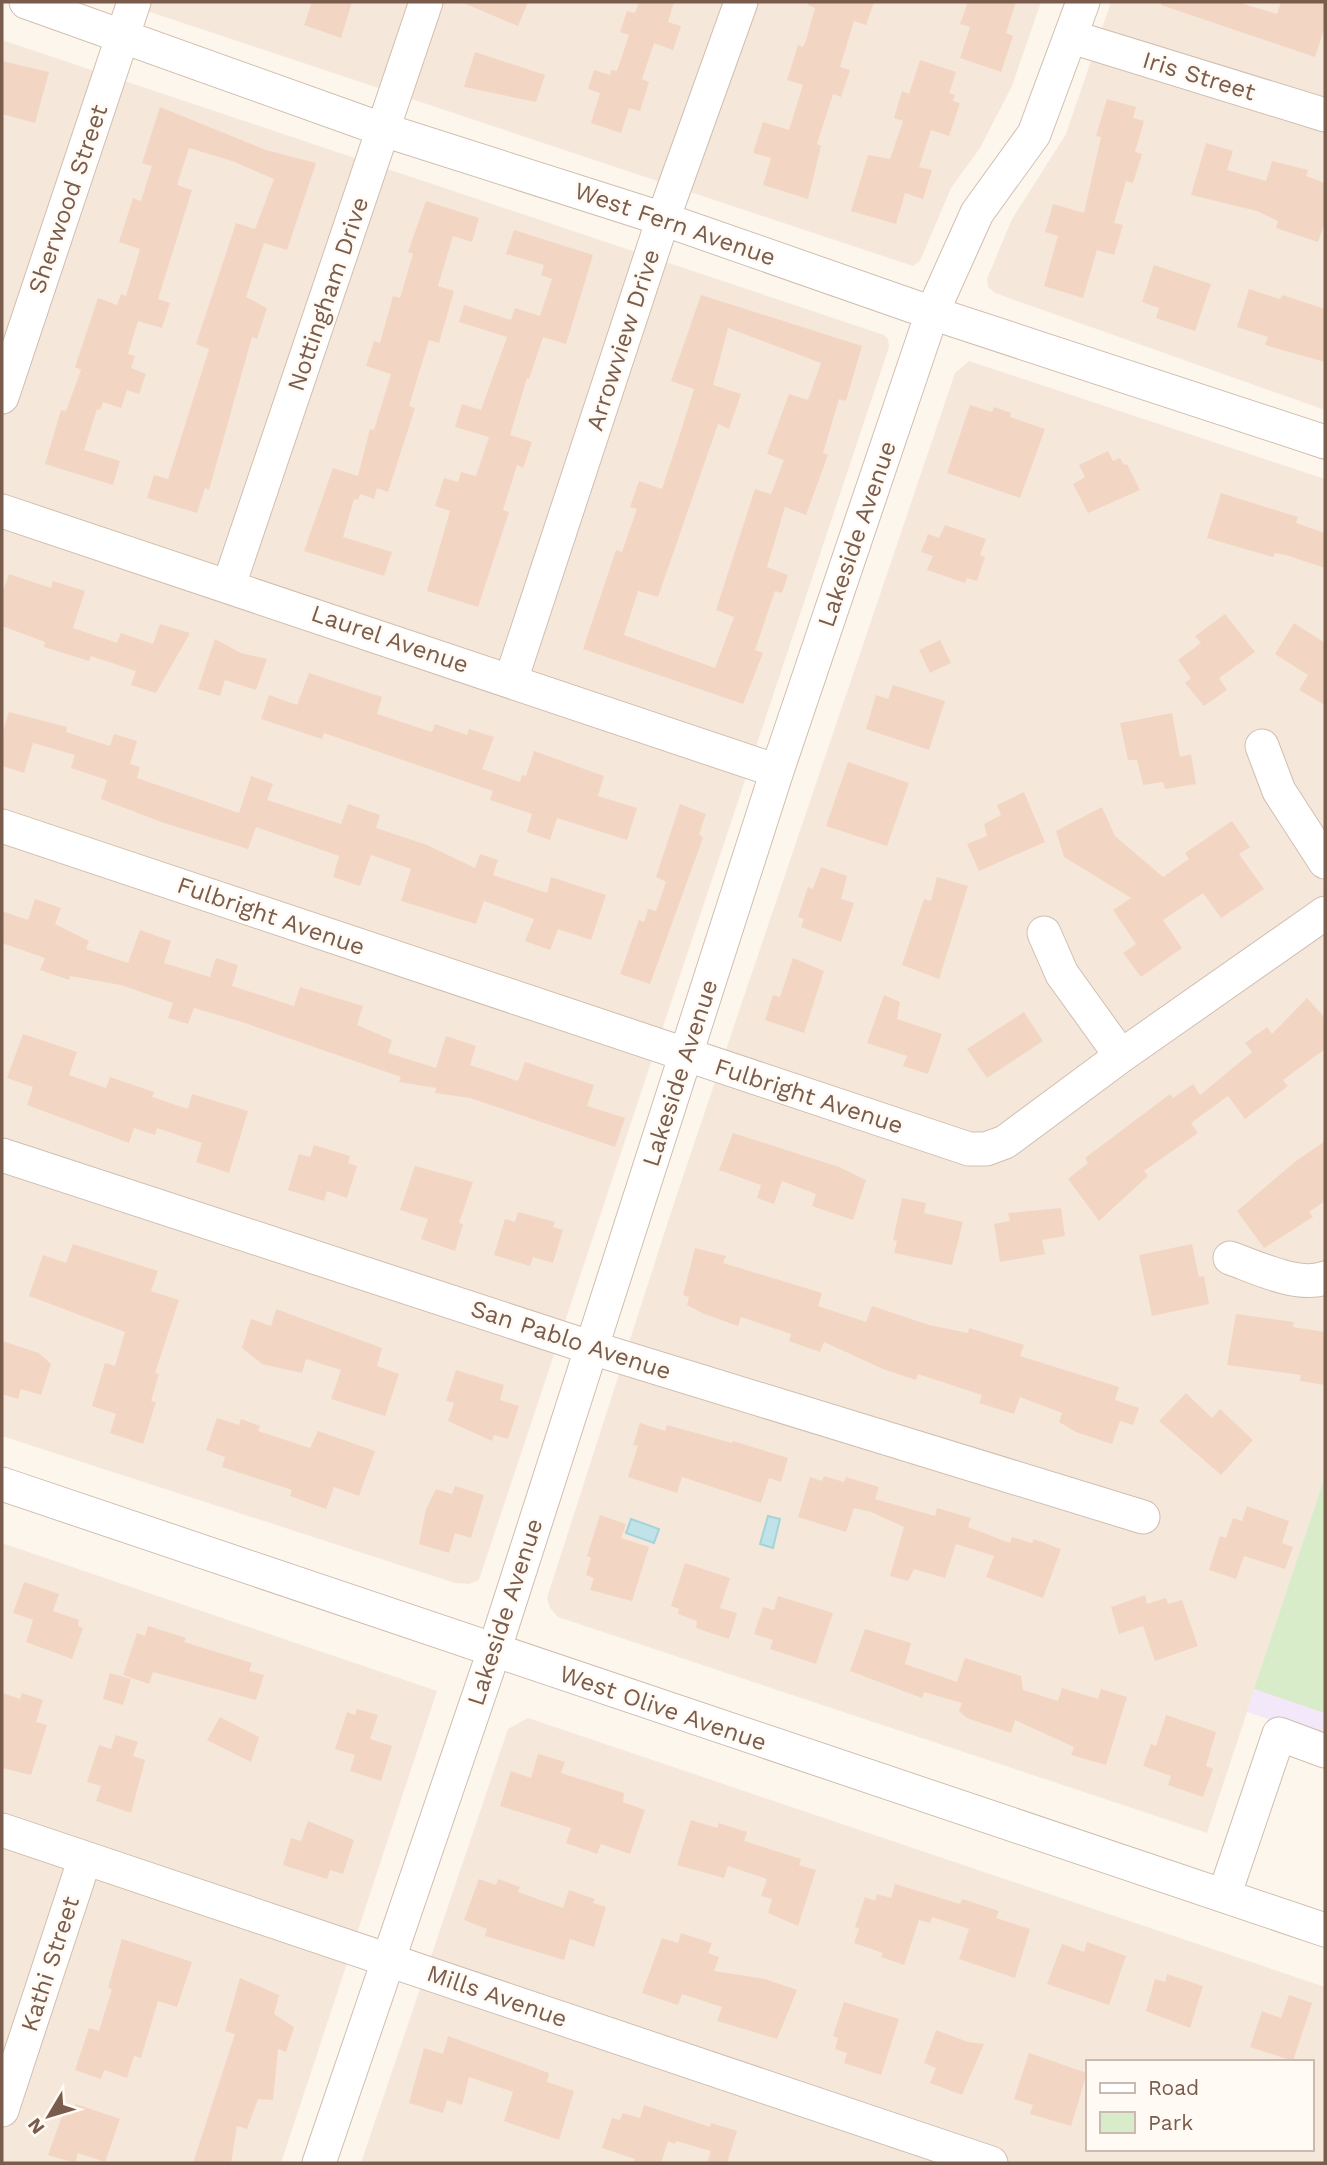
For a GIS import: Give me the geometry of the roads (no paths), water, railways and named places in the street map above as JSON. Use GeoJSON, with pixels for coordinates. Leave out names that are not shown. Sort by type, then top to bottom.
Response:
{"type":"FeatureCollection","features":[{"type":"Feature","properties":{"kind":"street","name":"West Fern Avenue"},"geometry":{"type":"LineString","coordinates":[[26,2],[384,130],[663,219],[932,313],[1325,442]]}},
{"type":"Feature","properties":{"kind":"street","name":"Sherwood Street"},"geometry":{"type":"LineString","coordinates":[[2,397],[134,2]]}},
{"type":"Feature","properties":{"kind":"street","name":"Nottingham Drive"},"geometry":{"type":"LineString","coordinates":[[229,585],[426,2]]}},
{"type":"Feature","properties":{"kind":"street","name":"Arrowview Drive"},"geometry":{"type":"LineString","coordinates":[[511,680],[663,219],[741,2]]}},
{"type":"Feature","properties":{"kind":"street","name":"Lakeside Avenue"},"geometry":{"type":"LineString","coordinates":[[318,2163],[494,1651],[589,1347],[777,771],[932,313],[976,213],[1034,134],[1083,2]]}},
{"type":"Feature","properties":{"kind":"street","name":"Iris Street"},"geometry":{"type":"LineString","coordinates":[[1072,37],[1325,115]]}},
{"type":"Feature","properties":{"kind":"street","name":"Laurel Avenue"},"geometry":{"type":"LineString","coordinates":[[2,511],[777,771]]}},
{"type":"Feature","properties":{"kind":"street"},"geometry":{"type":"LineString","coordinates":[[1262,746],[1279,791],[1325,862]]}},
{"type":"Feature","properties":{"kind":"street","name":"Fulbright Avenue"},"geometry":{"type":"LineString","coordinates":[[2,826],[969,1149],[986,1149],[1005,1142],[1121,1056],[1325,914]]}},
{"type":"Feature","properties":{"kind":"street"},"geometry":{"type":"LineString","coordinates":[[1044,933],[1062,974],[1121,1056]]}},
{"type":"Feature","properties":{"kind":"street","name":"San Pablo Avenue"},"geometry":{"type":"LineString","coordinates":[[2,1155],[589,1347],[1143,1517]]}},
{"type":"Feature","properties":{"kind":"street"},"geometry":{"type":"LineString","coordinates":[[1230,1258],[1282,1276],[1317,1281],[1325,1278]]}},
{"type":"Feature","properties":{"kind":"street","name":"West Olive Avenue"},"geometry":{"type":"LineString","coordinates":[[2,1484],[1325,1930]]}},
{"type":"Feature","properties":{"kind":"street"},"geometry":{"type":"LineString","coordinates":[[1224,1896],[1279,1734],[1325,1751]]}},
{"type":"Feature","properties":{"kind":"street","name":"Mills Avenue"},"geometry":{"type":"LineString","coordinates":[[2,1830],[991,2163]]}},
{"type":"Feature","properties":{"kind":"street","name":"Kathi Street"},"geometry":{"type":"LineString","coordinates":[[2,2110],[85,1858]]}},
{"type":"Feature","properties":{"kind":"water"},"geometry":{"type":"Polygon","coordinates":[[[768,1516],[780,1519],[773,1548],[760,1544],[768,1516]]]}},
{"type":"Feature","properties":{"kind":"water"},"geometry":{"type":"Polygon","coordinates":[[[631,1519],[659,1529],[654,1543],[626,1533],[631,1519]]]}}]}
